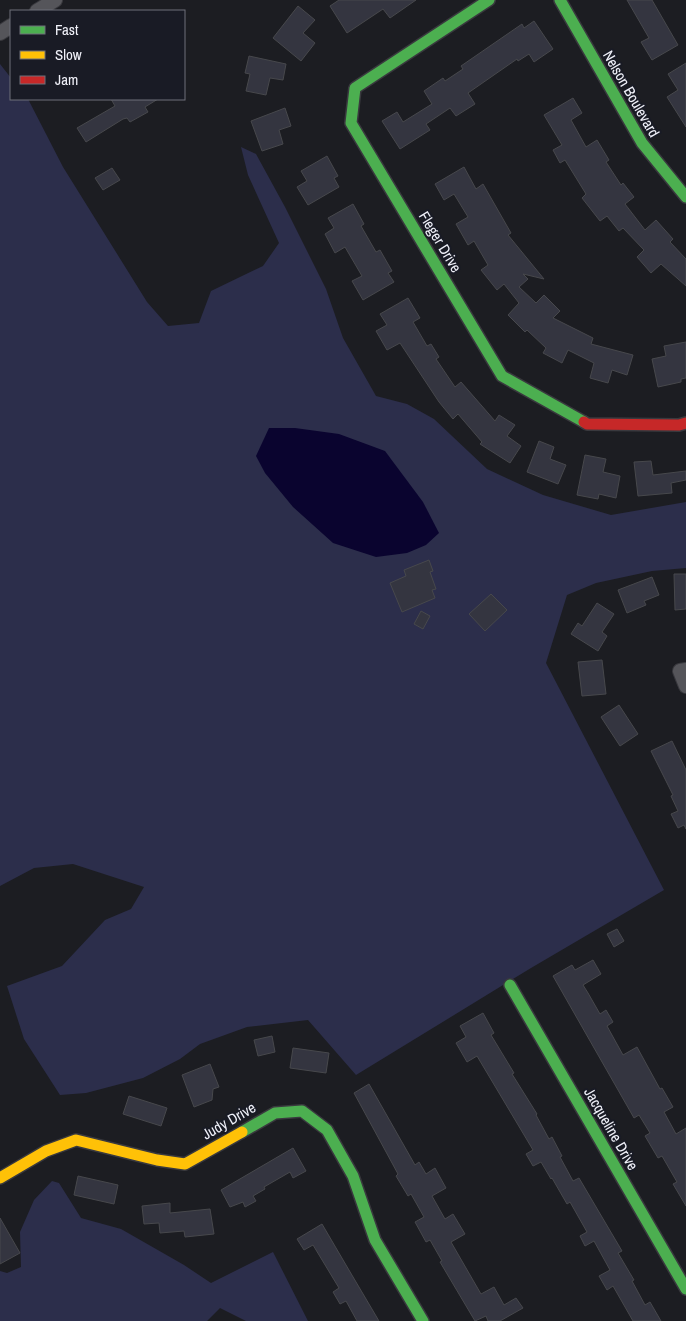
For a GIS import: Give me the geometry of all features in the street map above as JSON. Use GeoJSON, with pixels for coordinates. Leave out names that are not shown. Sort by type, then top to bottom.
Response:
{"type":"FeatureCollection","features":[{"type":"Feature","properties":{"kind":"street"},"geometry":{"type":"LineString","coordinates":[[39,10],[56,0]]}},
{"type":"Feature","properties":{"kind":"street","name":"Fleger Drive"},"geometry":{"type":"LineString","coordinates":[[490,0],[356,88],[352,123],[502,376],[587,424],[686,424]]}},
{"type":"Feature","properties":{"kind":"street","name":"Nelson Boulevard"},"geometry":{"type":"LineString","coordinates":[[560,0],[642,144],[686,197]]}},
{"type":"Feature","properties":{"kind":"street"},"geometry":{"type":"LineString","coordinates":[[683,671],[686,686]]}},
{"type":"Feature","properties":{"kind":"street","name":"Jacqueline Drive"},"geometry":{"type":"LineString","coordinates":[[510,985],[686,1289]]}},
{"type":"Feature","properties":{"kind":"street","name":"Judy Drive"},"geometry":{"type":"LineString","coordinates":[[0,1178],[46,1152],[76,1140],[157,1160],[185,1164],[274,1112],[302,1111],[327,1130],[349,1168],[375,1240],[423,1321]]}},
{"type":"Feature","properties":{"kind":"shaded area"},"geometry":{"type":"Polygon","coordinates":[[[0,64],[10,77],[10,100],[29,100],[63,167],[147,302],[168,326],[199,323],[211,291],[263,266],[279,243],[248,175],[241,147],[256,154],[285,207],[326,289],[343,338],[376,396],[407,404],[434,419],[487,469],[543,495],[611,515],[686,502],[686,568],[652,571],[596,583],[567,595],[546,663],[664,890],[531,968],[356,1075],[308,1020],[247,1027],[200,1044],[180,1059],[143,1078],[86,1093],[60,1095],[24,1039],[7,986],[62,966],[105,920],[131,909],[144,887],[73,864],[34,868],[0,886],[0,64]]]}},
{"type":"Feature","properties":{"kind":"shaded area"},"geometry":{"type":"Polygon","coordinates":[[[269,428],[295,428],[339,434],[385,451],[423,502],[439,533],[426,545],[407,553],[376,557],[333,543],[293,507],[265,473],[256,456],[269,428]]]}},
{"type":"Feature","properties":{"kind":"shaded area"},"geometry":{"type":"Polygon","coordinates":[[[52,1181],[59,1183],[81,1218],[121,1229],[184,1265],[211,1283],[273,1252],[308,1321],[246,1321],[220,1308],[207,1321],[0,1321],[0,1271],[7,1273],[21,1267],[20,1232],[34,1200],[52,1181]]]}},
{"type":"Feature","properties":{"kind":"building"},"geometry":{"type":"Polygon","coordinates":[[[339,0],[416,0],[390,18],[383,9],[347,33],[330,6],[339,0]]]}},
{"type":"Feature","properties":{"kind":"building"},"geometry":{"type":"Polygon","coordinates":[[[627,0],[652,0],[678,45],[652,60],[641,42],[649,38],[627,0]]]}},
{"type":"Feature","properties":{"kind":"building"},"geometry":{"type":"Polygon","coordinates":[[[298,6],[315,20],[303,33],[315,43],[301,61],[273,38],[298,6]]]}},
{"type":"Feature","properties":{"kind":"building"},"geometry":{"type":"Polygon","coordinates":[[[534,21],[553,49],[534,62],[529,54],[518,61],[517,59],[468,93],[475,104],[456,116],[450,108],[426,124],[430,130],[400,149],[382,121],[397,112],[403,122],[432,104],[424,91],[443,78],[445,81],[463,69],[461,66],[522,24],[524,28],[534,21]]]}},
{"type":"Feature","properties":{"kind":"building"},"geometry":{"type":"Polygon","coordinates":[[[249,56],[286,64],[283,80],[270,78],[266,95],[246,91],[250,74],[245,73],[249,56]]]}},
{"type":"Feature","properties":{"kind":"building"},"geometry":{"type":"Polygon","coordinates":[[[686,63],[686,127],[667,97],[678,90],[668,74],[686,63]]]}},
{"type":"Feature","properties":{"kind":"building"},"geometry":{"type":"Polygon","coordinates":[[[573,98],[582,113],[571,120],[586,147],[597,140],[609,160],[606,162],[621,185],[623,183],[634,197],[625,204],[645,230],[656,220],[673,239],[670,242],[686,259],[686,286],[661,264],[651,273],[637,257],[644,250],[623,228],[619,231],[607,216],[600,221],[582,198],[586,194],[565,160],[560,163],[553,150],[562,145],[544,115],[573,98]]]}},
{"type":"Feature","properties":{"kind":"building"},"geometry":{"type":"Polygon","coordinates":[[[112,100],[156,100],[145,107],[148,112],[130,122],[127,118],[123,119],[86,142],[77,128],[115,106],[112,100]]]}},
{"type":"Feature","properties":{"kind":"building"},"geometry":{"type":"Polygon","coordinates":[[[285,108],[291,126],[279,130],[283,144],[262,151],[251,121],[285,108]]]}},
{"type":"Feature","properties":{"kind":"building"},"geometry":{"type":"Polygon","coordinates":[[[327,156],[338,176],[334,178],[339,187],[308,205],[297,187],[307,181],[301,171],[327,156]]]}},
{"type":"Feature","properties":{"kind":"building"},"geometry":{"type":"Polygon","coordinates":[[[464,167],[476,189],[483,184],[511,233],[508,235],[544,279],[523,274],[528,279],[519,287],[536,303],[544,295],[560,311],[553,318],[593,338],[591,344],[633,355],[627,375],[612,370],[608,383],[590,378],[594,363],[568,350],[562,363],[543,353],[546,348],[527,330],[525,332],[508,315],[519,303],[504,284],[497,290],[481,270],[488,265],[474,241],[468,245],[456,224],[468,217],[454,194],[444,200],[435,184],[464,167]]]}},
{"type":"Feature","properties":{"kind":"building"},"geometry":{"type":"Polygon","coordinates":[[[112,168],[120,180],[103,190],[95,178],[112,168]]]}},
{"type":"Feature","properties":{"kind":"building"},"geometry":{"type":"Polygon","coordinates":[[[353,204],[364,224],[361,226],[376,252],[380,250],[392,271],[388,273],[394,282],[363,300],[352,281],[362,276],[345,247],[335,253],[325,234],[334,228],[328,218],[353,204]]]}},
{"type":"Feature","properties":{"kind":"building"},"geometry":{"type":"Polygon","coordinates":[[[408,298],[420,318],[413,322],[427,346],[431,344],[439,357],[436,359],[455,387],[461,382],[495,421],[499,415],[515,425],[507,436],[521,446],[510,463],[480,444],[482,442],[458,414],[453,419],[439,402],[400,343],[387,350],[376,331],[387,325],[380,314],[408,298]]]}},
{"type":"Feature","properties":{"kind":"building"},"geometry":{"type":"Polygon","coordinates":[[[686,342],[686,378],[681,379],[681,382],[658,387],[652,359],[666,356],[664,346],[686,342]]]}},
{"type":"Feature","properties":{"kind":"building"},"geometry":{"type":"Polygon","coordinates":[[[539,441],[554,447],[550,459],[566,465],[558,484],[527,472],[539,441]]]}},
{"type":"Feature","properties":{"kind":"building"},"geometry":{"type":"Polygon","coordinates":[[[585,455],[606,459],[603,472],[620,476],[616,498],[599,494],[598,499],[577,495],[585,455]]]}},
{"type":"Feature","properties":{"kind":"building"},"geometry":{"type":"Polygon","coordinates":[[[651,461],[653,475],[686,471],[686,480],[671,483],[672,493],[638,496],[634,462],[651,461]]]}},
{"type":"Feature","properties":{"kind":"building"},"geometry":{"type":"Polygon","coordinates":[[[429,560],[433,571],[430,572],[436,589],[432,590],[435,598],[402,612],[390,583],[406,576],[404,570],[429,560]]]}},
{"type":"Feature","properties":{"kind":"building"},"geometry":{"type":"Polygon","coordinates":[[[674,574],[686,574],[686,609],[675,610],[674,574]]]}},
{"type":"Feature","properties":{"kind":"building"},"geometry":{"type":"Polygon","coordinates":[[[652,577],[659,595],[644,601],[646,605],[627,613],[618,590],[652,577]]]}},
{"type":"Feature","properties":{"kind":"building"},"geometry":{"type":"Polygon","coordinates":[[[491,594],[507,610],[485,631],[469,614],[491,594]]]}},
{"type":"Feature","properties":{"kind":"building"},"geometry":{"type":"Polygon","coordinates":[[[597,603],[614,614],[602,632],[607,636],[598,651],[571,634],[578,623],[582,626],[597,603]]]}},
{"type":"Feature","properties":{"kind":"building"},"geometry":{"type":"Polygon","coordinates":[[[421,611],[430,616],[423,629],[414,624],[421,611]]]}},
{"type":"Feature","properties":{"kind":"building"},"geometry":{"type":"Polygon","coordinates":[[[602,660],[606,694],[582,696],[578,662],[602,660]]]}},
{"type":"Feature","properties":{"kind":"building"},"geometry":{"type":"Polygon","coordinates":[[[619,705],[638,734],[620,746],[601,717],[619,705]]]}},
{"type":"Feature","properties":{"kind":"building"},"geometry":{"type":"Polygon","coordinates":[[[672,741],[686,770],[686,829],[684,825],[678,828],[671,814],[678,811],[671,796],[673,795],[651,751],[672,741]]]}},
{"type":"Feature","properties":{"kind":"building"},"geometry":{"type":"Polygon","coordinates":[[[617,929],[624,941],[614,947],[607,934],[617,929]]]}},
{"type":"Feature","properties":{"kind":"building"},"geometry":{"type":"Polygon","coordinates":[[[593,960],[601,974],[583,985],[600,1014],[606,1010],[613,1022],[607,1026],[623,1055],[637,1047],[660,1089],[662,1088],[673,1107],[664,1112],[676,1134],[686,1128],[686,1206],[673,1184],[677,1182],[662,1156],[658,1158],[645,1136],[650,1133],[639,1115],[634,1118],[553,976],[572,965],[575,970],[593,960]]]}},
{"type":"Feature","properties":{"kind":"building"},"geometry":{"type":"Polygon","coordinates":[[[483,1013],[494,1033],[491,1035],[537,1114],[549,1139],[552,1137],[573,1181],[579,1178],[622,1251],[618,1253],[634,1280],[632,1281],[645,1305],[650,1302],[661,1321],[633,1321],[613,1286],[607,1290],[599,1276],[610,1270],[594,1241],[585,1246],[580,1236],[587,1232],[570,1202],[567,1204],[541,1162],[533,1166],[526,1154],[533,1150],[477,1056],[467,1062],[456,1043],[466,1037],[460,1026],[483,1013]]]}},
{"type":"Feature","properties":{"kind":"building"},"geometry":{"type":"Polygon","coordinates":[[[272,1036],[275,1052],[258,1056],[254,1040],[272,1036]]]}},
{"type":"Feature","properties":{"kind":"building"},"geometry":{"type":"Polygon","coordinates":[[[293,1048],[329,1053],[326,1073],[290,1068],[293,1048]]]}},
{"type":"Feature","properties":{"kind":"building"},"geometry":{"type":"Polygon","coordinates":[[[210,1064],[219,1087],[213,1089],[212,1100],[194,1107],[182,1075],[210,1064]]]}},
{"type":"Feature","properties":{"kind":"building"},"geometry":{"type":"Polygon","coordinates":[[[369,1084],[415,1165],[419,1162],[426,1174],[435,1168],[446,1188],[432,1196],[445,1219],[453,1214],[465,1234],[451,1242],[481,1294],[494,1287],[504,1305],[516,1298],[523,1308],[500,1321],[488,1321],[486,1316],[475,1321],[440,1262],[442,1261],[430,1240],[426,1242],[415,1222],[424,1217],[411,1194],[408,1196],[396,1176],[398,1174],[354,1093],[369,1084]]]}},
{"type":"Feature","properties":{"kind":"building"},"geometry":{"type":"Polygon","coordinates":[[[129,1096],[167,1108],[161,1126],[123,1114],[129,1096]]]}},
{"type":"Feature","properties":{"kind":"building"},"geometry":{"type":"Polygon","coordinates":[[[293,1148],[306,1171],[293,1178],[290,1172],[264,1187],[265,1189],[253,1196],[256,1201],[245,1207],[243,1202],[230,1207],[221,1190],[293,1148]]]}},
{"type":"Feature","properties":{"kind":"building"},"geometry":{"type":"Polygon","coordinates":[[[78,1176],[118,1185],[114,1204],[74,1195],[78,1176]]]}},
{"type":"Feature","properties":{"kind":"building"},"geometry":{"type":"Polygon","coordinates":[[[170,1203],[170,1213],[210,1209],[214,1234],[185,1237],[184,1231],[160,1233],[159,1223],[144,1224],[142,1206],[170,1203]]]}},
{"type":"Feature","properties":{"kind":"building"},"geometry":{"type":"Polygon","coordinates":[[[0,1218],[20,1253],[0,1264],[0,1218]]]}},
{"type":"Feature","properties":{"kind":"building"},"geometry":{"type":"Polygon","coordinates":[[[322,1224],[379,1321],[357,1321],[346,1301],[340,1304],[333,1292],[339,1288],[313,1245],[304,1250],[297,1239],[322,1224]]]}},
{"type":"Feature","properties":{"kind":"traffic: fast"},"geometry":{"type":"LineString","coordinates":[[489,0],[355,88],[351,123],[502,376],[584,422]]}},
{"type":"Feature","properties":{"kind":"traffic: fast"},"geometry":{"type":"LineString","coordinates":[[560,0],[642,143],[686,197]]}},
{"type":"Feature","properties":{"kind":"traffic: fast"},"geometry":{"type":"LineString","coordinates":[[510,985],[686,1289]]}},
{"type":"Feature","properties":{"kind":"traffic: fast"},"geometry":{"type":"LineString","coordinates":[[242,1132],[275,1113],[302,1111],[327,1130],[353,1176],[375,1240],[423,1321]]}},
{"type":"Feature","properties":{"kind":"traffic: slow"},"geometry":{"type":"LineString","coordinates":[[0,1178],[46,1151],[76,1140],[157,1160],[185,1164],[242,1132]]}},
{"type":"Feature","properties":{"kind":"traffic: jam"},"geometry":{"type":"LineString","coordinates":[[584,422],[587,424],[679,425],[686,423]]}}]}
